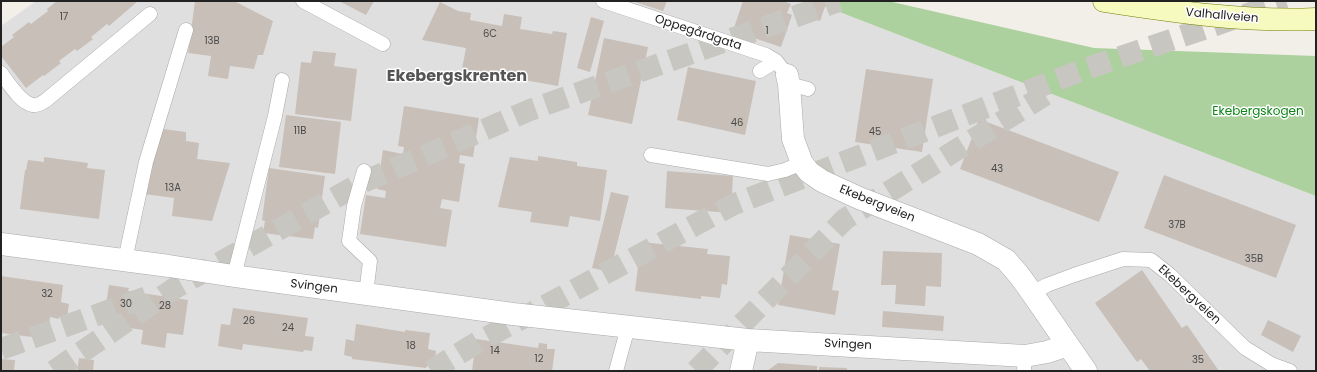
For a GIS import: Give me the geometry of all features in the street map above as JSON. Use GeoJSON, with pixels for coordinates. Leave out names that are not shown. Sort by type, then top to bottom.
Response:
{"type":"FeatureCollection","features":[{"type":"Feature","properties":{"kind":"street","name":"Valhallveien"},"geometry":{"type":"LineString","coordinates":[[1104,1],[1207,16],[1249,19],[1316,19]]}},
{"type":"Feature","properties":{"kind":"street","name":"Ekebergveien"},"geometry":{"type":"LineString","coordinates":[[790,77],[793,139],[802,163],[809,172],[822,181],[859,198],[978,244],[1006,260],[1032,293],[1086,371]]}},
{"type":"Feature","properties":{"kind":"street","name":"Svingen"},"geometry":{"type":"LineString","coordinates":[[1,244],[513,314],[748,340],[1025,363],[1047,352],[1068,345]]}},
{"type":"Feature","properties":{"kind":"street"},"geometry":{"type":"LineString","coordinates":[[741,371],[748,340]]}},
{"type":"Feature","properties":{"kind":"lane"},"geometry":{"type":"LineString","coordinates":[[303,1],[384,44]]}},
{"type":"Feature","properties":{"kind":"lane","name":"Oppegårdgata"},"geometry":{"type":"LineString","coordinates":[[603,1],[766,55],[790,77]]}},
{"type":"Feature","properties":{"kind":"lane"},"geometry":{"type":"LineString","coordinates":[[1,73],[22,99],[32,105],[38,105],[150,14]]}},
{"type":"Feature","properties":{"kind":"lane"},"geometry":{"type":"LineString","coordinates":[[125,260],[146,162],[186,30]]}},
{"type":"Feature","properties":{"kind":"lane"},"geometry":{"type":"LineString","coordinates":[[760,71],[790,77]]}},
{"type":"Feature","properties":{"kind":"lane"},"geometry":{"type":"LineString","coordinates":[[234,276],[275,116],[282,80]]}},
{"type":"Feature","properties":{"kind":"lane"},"geometry":{"type":"LineString","coordinates":[[651,155],[768,174],[785,170],[802,163]]}},
{"type":"Feature","properties":{"kind":"lane"},"geometry":{"type":"LineString","coordinates":[[364,171],[354,206],[349,241],[370,261],[366,294]]}},
{"type":"Feature","properties":{"kind":"lane","name":"Ekebergveien"},"geometry":{"type":"LineString","coordinates":[[1032,293],[1074,275],[1123,260],[1151,260],[1170,275],[1245,348],[1271,364],[1290,371]]}},
{"type":"Feature","properties":{"kind":"lane"},"geometry":{"type":"LineString","coordinates":[[616,371],[628,327]]}},
{"type":"Feature","properties":{"kind":"shaded area"},"geometry":{"type":"Polygon","coordinates":[[[36,1],[811,1],[1316,196],[1316,371],[1,371],[1,26],[36,1]]]}},
{"type":"Feature","properties":{"kind":"green space","name":"Ekebergskogen"},"geometry":{"type":"Polygon","coordinates":[[[811,1],[888,1],[1094,48],[1316,56],[1316,196],[811,1]]]}},
{"type":"Feature","properties":{"kind":"building"},"geometry":{"type":"Polygon","coordinates":[[[57,1],[138,1],[109,26],[107,24],[91,37],[93,39],[77,51],[75,49],[59,61],[61,63],[26,88],[1,56],[1,47],[14,37],[12,35],[29,22],[31,24],[48,11],[47,9],[57,1]]]}},
{"type":"Feature","properties":{"kind":"building"},"geometry":{"type":"Polygon","coordinates":[[[195,1],[234,1],[273,21],[263,55],[258,55],[254,69],[230,66],[228,79],[208,76],[211,56],[188,53],[195,1]]]}},
{"type":"Feature","properties":{"kind":"building"},"geometry":{"type":"Polygon","coordinates":[[[339,1],[374,1],[366,15],[339,1]]]}},
{"type":"Feature","properties":{"kind":"building"},"geometry":{"type":"Polygon","coordinates":[[[632,1],[667,1],[663,11],[632,1]]]}},
{"type":"Feature","properties":{"kind":"building"},"geometry":{"type":"Polygon","coordinates":[[[743,1],[783,1],[791,4],[787,13],[792,15],[781,47],[733,31],[743,1]]]}},
{"type":"Feature","properties":{"kind":"building"},"geometry":{"type":"Polygon","coordinates":[[[805,1],[827,1],[820,21],[800,14],[805,1]]]}},
{"type":"Feature","properties":{"kind":"building"},"geometry":{"type":"Polygon","coordinates":[[[440,2],[458,11],[471,13],[470,20],[502,26],[504,14],[522,17],[520,29],[552,34],[553,31],[567,33],[558,86],[462,69],[466,48],[422,40],[440,2]]]}},
{"type":"Feature","properties":{"kind":"building"},"geometry":{"type":"Polygon","coordinates":[[[591,17],[604,21],[590,72],[577,68],[591,17]]]}},
{"type":"Feature","properties":{"kind":"building"},"geometry":{"type":"Polygon","coordinates":[[[604,38],[648,47],[632,124],[588,115],[604,38]]]}},
{"type":"Feature","properties":{"kind":"building"},"geometry":{"type":"Polygon","coordinates":[[[313,51],[336,53],[334,66],[357,69],[351,121],[295,114],[301,62],[311,63],[313,51]]]}},
{"type":"Feature","properties":{"kind":"building"},"geometry":{"type":"Polygon","coordinates":[[[688,67],[756,81],[745,135],[677,120],[688,67]]]}},
{"type":"Feature","properties":{"kind":"building"},"geometry":{"type":"Polygon","coordinates":[[[866,69],[933,79],[922,152],[855,142],[866,69]]]}},
{"type":"Feature","properties":{"kind":"building"},"geometry":{"type":"Polygon","coordinates":[[[404,106],[479,118],[473,157],[460,155],[459,163],[465,164],[459,202],[442,199],[440,208],[452,210],[446,247],[360,234],[366,195],[385,198],[386,191],[377,189],[383,150],[403,154],[404,147],[398,146],[404,106]]]}},
{"type":"Feature","properties":{"kind":"building"},"geometry":{"type":"Polygon","coordinates":[[[286,115],[341,122],[335,174],[279,167],[286,115]]]}},
{"type":"Feature","properties":{"kind":"building"},"geometry":{"type":"Polygon","coordinates":[[[979,119],[1119,172],[1099,222],[960,169],[979,119]]]}},
{"type":"Feature","properties":{"kind":"building"},"geometry":{"type":"Polygon","coordinates":[[[163,129],[186,132],[186,141],[199,143],[197,159],[230,163],[212,221],[172,216],[174,198],[144,194],[163,129]]]}},
{"type":"Feature","properties":{"kind":"building"},"geometry":{"type":"Polygon","coordinates":[[[538,156],[577,162],[577,166],[607,170],[600,221],[570,216],[568,227],[530,222],[532,212],[498,207],[510,157],[538,161],[538,156]]]}},
{"type":"Feature","properties":{"kind":"building"},"geometry":{"type":"Polygon","coordinates":[[[44,157],[88,163],[87,168],[105,170],[99,219],[20,209],[25,170],[28,160],[44,162],[44,157]]]}},
{"type":"Feature","properties":{"kind":"building"},"geometry":{"type":"Polygon","coordinates":[[[269,168],[325,176],[318,228],[315,227],[313,239],[263,233],[265,221],[262,220],[269,168]]]}},
{"type":"Feature","properties":{"kind":"building"},"geometry":{"type":"Polygon","coordinates":[[[667,171],[733,176],[731,213],[665,208],[667,171]]]}},
{"type":"Feature","properties":{"kind":"building"},"geometry":{"type":"Polygon","coordinates":[[[1164,175],[1296,225],[1276,278],[1144,228],[1164,175]]]}},
{"type":"Feature","properties":{"kind":"building"},"geometry":{"type":"Polygon","coordinates":[[[611,192],[629,196],[610,272],[592,268],[611,192]]]}},
{"type":"Feature","properties":{"kind":"building"},"geometry":{"type":"Polygon","coordinates":[[[790,235],[840,244],[832,290],[839,291],[835,315],[778,305],[790,235]]]}},
{"type":"Feature","properties":{"kind":"building"},"geometry":{"type":"Polygon","coordinates":[[[641,242],[708,249],[707,254],[730,256],[727,285],[722,284],[720,298],[701,296],[701,299],[635,291],[641,242]]]}},
{"type":"Feature","properties":{"kind":"building"},"geometry":{"type":"Polygon","coordinates":[[[883,251],[942,253],[941,287],[926,286],[925,306],[895,304],[896,285],[881,285],[883,251]]]}},
{"type":"Feature","properties":{"kind":"building"},"geometry":{"type":"Polygon","coordinates":[[[1142,270],[1182,328],[1187,325],[1219,371],[1150,371],[1141,359],[1137,362],[1095,303],[1142,270]]]}},
{"type":"Feature","properties":{"kind":"building"},"geometry":{"type":"Polygon","coordinates":[[[1,276],[63,285],[61,302],[69,304],[67,318],[59,317],[59,319],[50,317],[47,339],[1,333],[1,276]]]}},
{"type":"Feature","properties":{"kind":"building"},"geometry":{"type":"Polygon","coordinates":[[[109,285],[129,288],[128,291],[188,300],[183,335],[167,333],[165,348],[141,344],[143,330],[103,324],[109,285]]]}},
{"type":"Feature","properties":{"kind":"building"},"geometry":{"type":"Polygon","coordinates":[[[233,308],[308,318],[305,336],[314,337],[312,351],[304,350],[303,352],[243,344],[242,350],[218,346],[221,324],[230,325],[233,308]]]}},
{"type":"Feature","properties":{"kind":"building"},"geometry":{"type":"Polygon","coordinates":[[[883,311],[944,316],[943,331],[882,327],[883,311]]]}},
{"type":"Feature","properties":{"kind":"building"},"geometry":{"type":"Polygon","coordinates":[[[1268,320],[1301,336],[1293,352],[1261,335],[1268,320]]]}},
{"type":"Feature","properties":{"kind":"building"},"geometry":{"type":"Polygon","coordinates":[[[356,324],[405,332],[405,330],[430,333],[428,349],[436,351],[434,367],[427,366],[426,368],[352,359],[352,357],[344,355],[346,339],[354,341],[356,324]]]}},
{"type":"Feature","properties":{"kind":"building"},"geometry":{"type":"Polygon","coordinates":[[[476,339],[538,348],[539,343],[547,344],[547,349],[555,349],[552,371],[472,371],[476,339]]]}},
{"type":"Feature","properties":{"kind":"building"},"geometry":{"type":"Polygon","coordinates":[[[79,358],[94,360],[93,371],[77,371],[79,358]]]}},
{"type":"Feature","properties":{"kind":"building"},"geometry":{"type":"Polygon","coordinates":[[[1,359],[15,360],[14,371],[1,371],[1,359]]]}},
{"type":"Feature","properties":{"kind":"building"},"geometry":{"type":"Polygon","coordinates":[[[778,363],[817,366],[817,371],[767,371],[778,363]]]}},
{"type":"Feature","properties":{"kind":"building"},"geometry":{"type":"Polygon","coordinates":[[[819,367],[847,368],[847,371],[819,371],[819,367]]]}},
{"type":"Feature","properties":{"kind":"tunnel"},"geometry":{"type":"LineString","coordinates":[[54,371],[175,288],[361,183],[530,110],[839,1]]}},
{"type":"Feature","properties":{"kind":"tunnel"},"geometry":{"type":"LineString","coordinates":[[431,371],[478,342],[732,205],[1088,68],[1286,1]]}},
{"type":"Feature","properties":{"kind":"tunnel"},"geometry":{"type":"LineString","coordinates":[[696,371],[845,219],[1045,95]]}},
{"type":"Feature","properties":{"kind":"tunnel"},"geometry":{"type":"LineString","coordinates":[[1,349],[147,297]]}},
{"type":"Feature","properties":{"kind":"district","name":"Ekebergskrenten"},"geometry":{"type":"Point","coordinates":[457,77]}}]}
